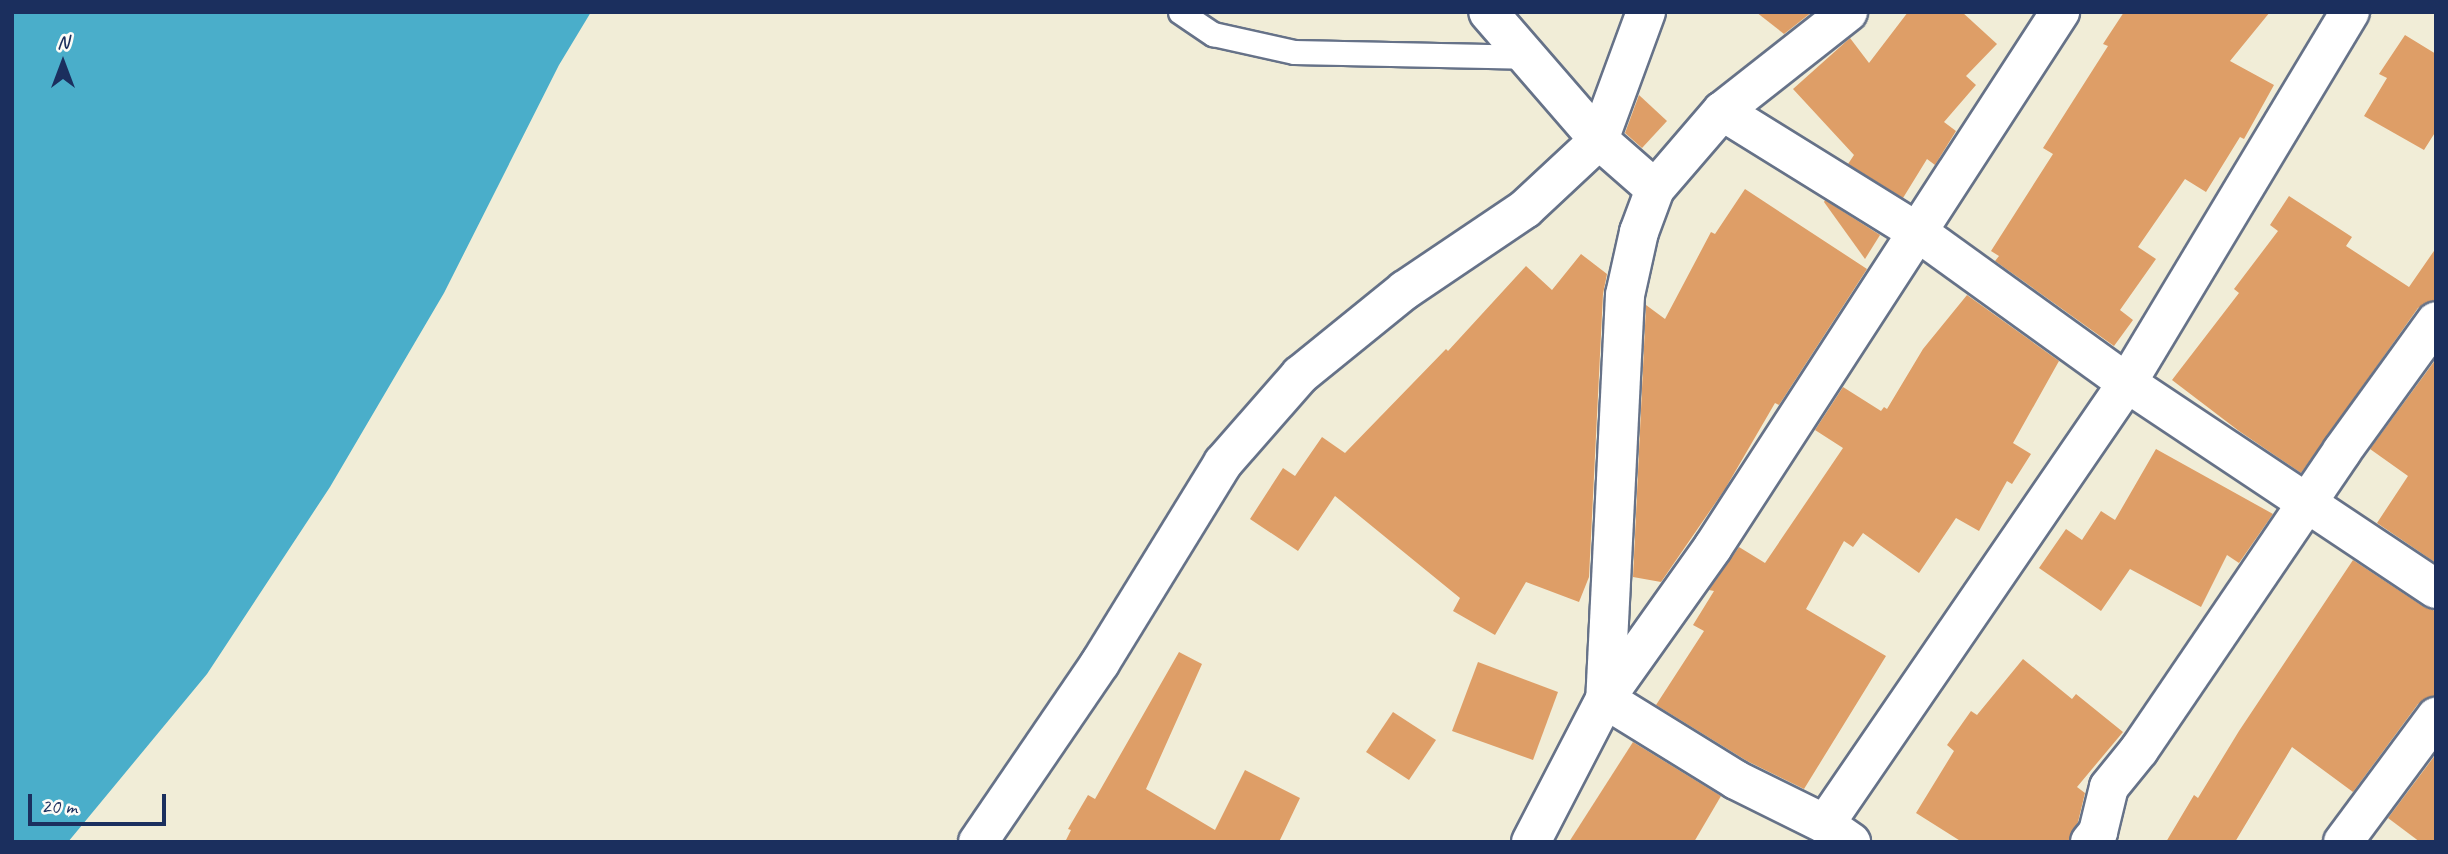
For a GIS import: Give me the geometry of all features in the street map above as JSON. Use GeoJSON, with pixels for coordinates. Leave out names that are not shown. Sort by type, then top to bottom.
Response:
{"type":"FeatureCollection","features":[{"type":"Feature","properties":{"kind":"street"},"geometry":{"type":"LineString","coordinates":[[1488,12],[1524,57],[1599,140],[1655,189]]}},
{"type":"Feature","properties":{"kind":"street"},"geometry":{"type":"LineString","coordinates":[[978,842],[1100,663],[1223,463],[1300,375],[1405,290],[1525,209],[1599,140],[1646,12]]}},
{"type":"Feature","properties":{"kind":"street"},"geometry":{"type":"LineString","coordinates":[[1605,699],[1625,295],[1639,232],[1655,189],[1722,111],[1848,12]]}},
{"type":"Feature","properties":{"kind":"street"},"geometry":{"type":"LineString","coordinates":[[1531,842],[1605,699],[1713,547],[2060,12]]}},
{"type":"Feature","properties":{"kind":"street"},"geometry":{"type":"LineString","coordinates":[[1605,699],[1736,780],[1838,833],[2127,383],[2350,12]]}},
{"type":"Feature","properties":{"kind":"street"},"geometry":{"type":"LineString","coordinates":[[1722,111],[1919,233],[2127,383],[2436,589]]}},
{"type":"Feature","properties":{"kind":"street"},"geometry":{"type":"LineString","coordinates":[[2090,842],[2098,832],[2109,787],[2139,750],[2306,503],[2436,321]]}},
{"type":"Feature","properties":{"kind":"street"},"geometry":{"type":"LineString","coordinates":[[2343,842],[2436,718]]}},
{"type":"Feature","properties":{"kind":"lane"},"geometry":{"type":"LineString","coordinates":[[1180,12],[1213,34],[1294,52],[1524,57]]}},
{"type":"Feature","properties":{"kind":"water"},"geometry":{"type":"Polygon","coordinates":[[[12,12],[591,12],[559,65],[444,293],[330,487],[207,674],[68,842],[12,842],[12,12]]]}},
{"type":"Feature","properties":{"kind":"building"},"geometry":{"type":"Polygon","coordinates":[[[1756,12],[1812,12],[1784,34],[1756,12]]]}},
{"type":"Feature","properties":{"kind":"building"},"geometry":{"type":"Polygon","coordinates":[[[1908,12],[1962,12],[1997,44],[1966,76],[1976,85],[1944,122],[1956,131],[1935,165],[1927,159],[1903,198],[1848,164],[1854,155],[1793,89],[1850,38],[1869,63],[1908,12]]]}},
{"type":"Feature","properties":{"kind":"building"},"geometry":{"type":"Polygon","coordinates":[[[2124,12],[2270,12],[2230,61],[2274,85],[2244,139],[2240,137],[2206,192],[2185,179],[2138,247],[2156,259],[2120,310],[2133,320],[2114,346],[1995,261],[1999,256],[1991,251],[2053,154],[2043,148],[2108,46],[2103,44],[2124,12]]]}},
{"type":"Feature","properties":{"kind":"building"},"geometry":{"type":"Polygon","coordinates":[[[2405,35],[2436,54],[2436,131],[2424,150],[2364,116],[2387,78],[2379,74],[2405,35]]]}},
{"type":"Feature","properties":{"kind":"building"},"geometry":{"type":"Polygon","coordinates":[[[1639,95],[1667,121],[1642,148],[1625,133],[1639,95]]]}},
{"type":"Feature","properties":{"kind":"building"},"geometry":{"type":"Polygon","coordinates":[[[1745,189],[1867,269],[1779,405],[1775,403],[1725,489],[1661,582],[1633,577],[1646,305],[1665,319],[1711,232],[1715,234],[1745,189]]]}},
{"type":"Feature","properties":{"kind":"building"},"geometry":{"type":"Polygon","coordinates":[[[2289,196],[2352,237],[2346,246],[2409,287],[2436,248],[2436,300],[2418,308],[2301,473],[2239,431],[2172,380],[2239,293],[2234,289],[2278,231],[2270,225],[2289,196]]]}},
{"type":"Feature","properties":{"kind":"building"},"geometry":{"type":"Polygon","coordinates":[[[1825,200],[1880,235],[1865,259],[1824,202],[1825,200]]]}},
{"type":"Feature","properties":{"kind":"building"},"geometry":{"type":"Polygon","coordinates":[[[1581,254],[1607,274],[1603,294],[1589,577],[1579,602],[1526,582],[1495,635],[1453,611],[1460,598],[1335,496],[1298,551],[1250,519],[1283,468],[1295,476],[1322,437],[1345,453],[1446,349],[1448,351],[1526,266],[1552,290],[1581,254]]]}},
{"type":"Feature","properties":{"kind":"building"},"geometry":{"type":"Polygon","coordinates":[[[1967,295],[2059,361],[2013,443],[2031,454],[2012,484],[2007,481],[1979,531],[1956,518],[1919,573],[1863,533],[1853,547],[1844,541],[1806,609],[1886,656],[1804,789],[1747,761],[1656,705],[1704,631],[1693,625],[1714,591],[1709,590],[1739,547],[1765,563],[1843,448],[1815,430],[1843,387],[1881,411],[1884,407],[1887,409],[1923,349],[1967,295]]]}},
{"type":"Feature","properties":{"kind":"building"},"geometry":{"type":"Polygon","coordinates":[[[2436,359],[2436,563],[2377,523],[2408,476],[2370,449],[2436,359]]]}},
{"type":"Feature","properties":{"kind":"building"},"geometry":{"type":"Polygon","coordinates":[[[2156,449],[2273,514],[2239,563],[2227,555],[2201,607],[2130,569],[2101,611],[2039,568],[2066,529],[2082,540],[2101,511],[2115,520],[2156,449]]]}},
{"type":"Feature","properties":{"kind":"building"},"geometry":{"type":"Polygon","coordinates":[[[2353,560],[2424,607],[2436,611],[2436,696],[2418,704],[2353,792],[2292,747],[2235,842],[2166,842],[2194,795],[2198,798],[2239,731],[2353,560]]]}},
{"type":"Feature","properties":{"kind":"building"},"geometry":{"type":"Polygon","coordinates":[[[1179,652],[1202,664],[1146,789],[1215,830],[1245,770],[1300,798],[1279,842],[1065,842],[1071,830],[1068,829],[1088,795],[1095,799],[1179,652]]]}},
{"type":"Feature","properties":{"kind":"building"},"geometry":{"type":"Polygon","coordinates":[[[2023,659],[2072,699],[2076,694],[2123,732],[2077,787],[2085,793],[2078,822],[2069,842],[1962,842],[1916,813],[1954,751],[1947,745],[1971,711],[1977,715],[2023,659]]]}},
{"type":"Feature","properties":{"kind":"building"},"geometry":{"type":"Polygon","coordinates":[[[1478,662],[1558,692],[1533,760],[1452,731],[1478,662]]]}},
{"type":"Feature","properties":{"kind":"building"},"geometry":{"type":"Polygon","coordinates":[[[1393,712],[1436,740],[1409,780],[1366,752],[1393,712]]]}},
{"type":"Feature","properties":{"kind":"building"},"geometry":{"type":"Polygon","coordinates":[[[1633,742],[1721,796],[1694,842],[1569,842],[1633,742]]]}},
{"type":"Feature","properties":{"kind":"building"},"geometry":{"type":"Polygon","coordinates":[[[2436,754],[2436,842],[2420,842],[2388,818],[2436,754]]]}}]}
